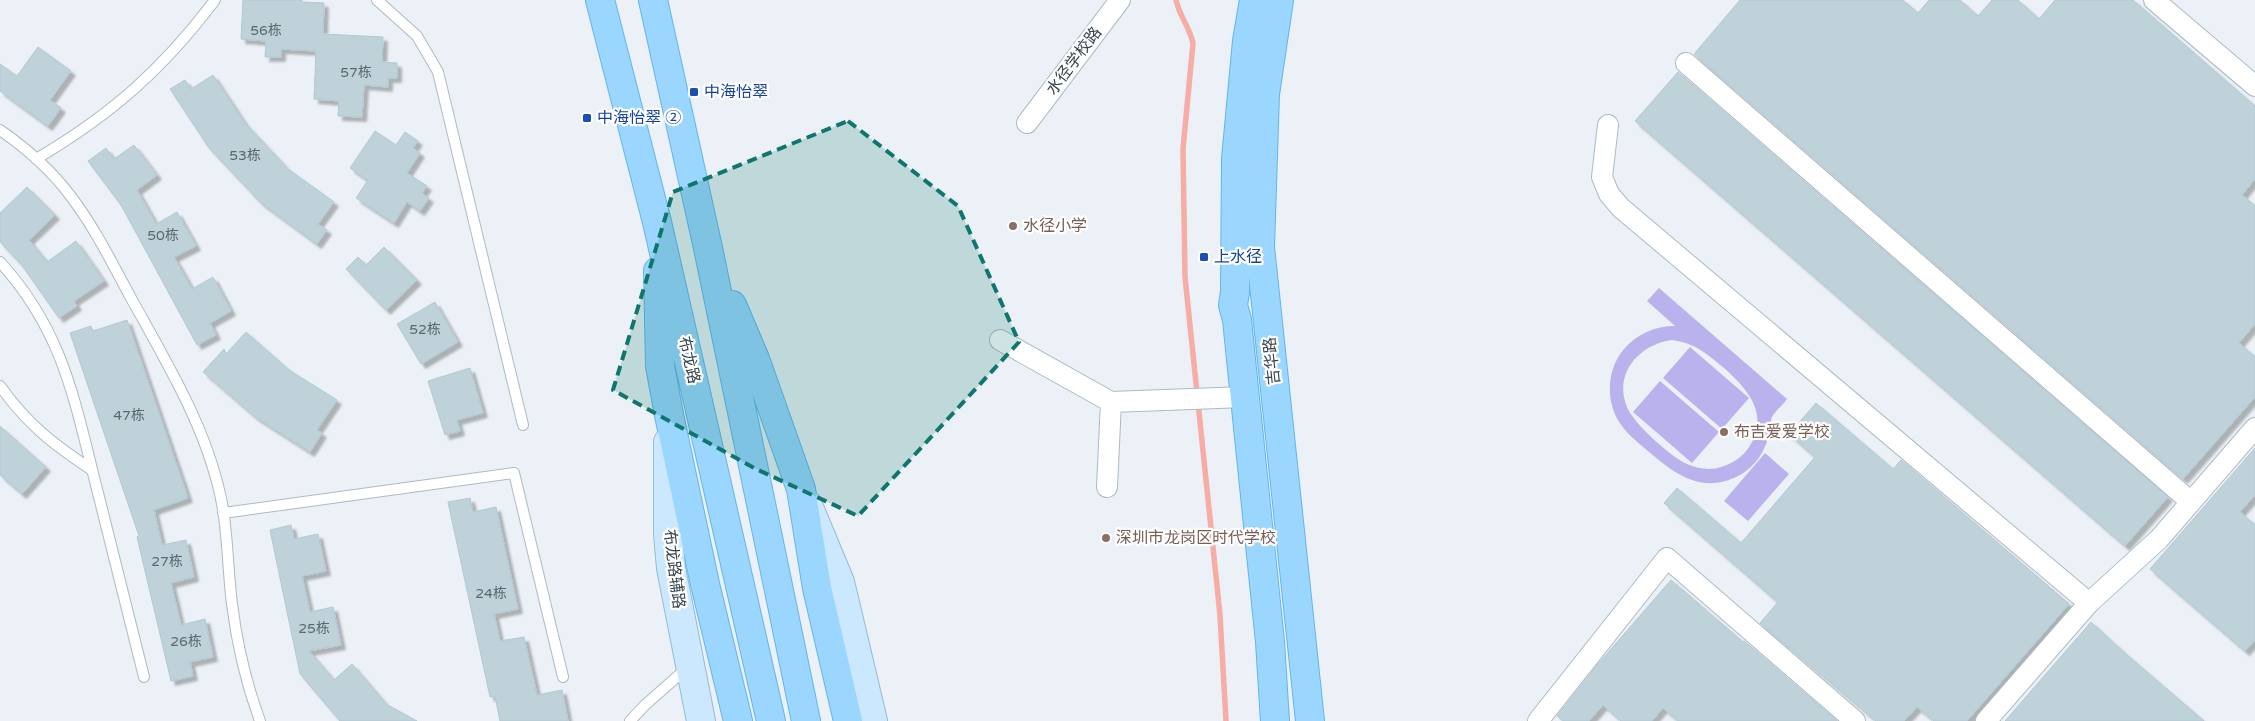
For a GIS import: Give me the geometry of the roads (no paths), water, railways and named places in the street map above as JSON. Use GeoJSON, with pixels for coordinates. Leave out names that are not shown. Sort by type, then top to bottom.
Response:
{"type":"FeatureCollection","features":[{"type":"Feature","properties":{"kind":"main road","name":"布龙路"},"geometry":{"type":"LineString","coordinates":[[600,0],[658,222],[771,721]]}},
{"type":"Feature","properties":{"kind":"main road"},"geometry":{"type":"LineString","coordinates":[[653,0],[708,248],[806,721]]}},
{"type":"Feature","properties":{"kind":"main road","name":"吉华路"},"geometry":{"type":"LineString","coordinates":[[1261,2],[1246,41],[1236,159],[1234,305],[1270,642],[1276,721]]}},
{"type":"Feature","properties":{"kind":"main road","name":"吉华路"},"geometry":{"type":"LineString","coordinates":[[1261,2],[1265,94],[1260,247],[1310,721]]}},
{"type":"Feature","properties":{"kind":"main road"},"geometry":{"type":"LineString","coordinates":[[658,222],[660,366],[705,584],[738,721]]}},
{"type":"Feature","properties":{"kind":"main road"},"geometry":{"type":"LineString","coordinates":[[708,248],[755,359],[801,489],[840,582],[873,721]]}},
{"type":"Feature","properties":{"kind":"main road","name":"布龙路辅路"},"geometry":{"type":"LineString","coordinates":[[669,415],[668,534],[671,568],[701,721]]}},
{"type":"Feature","properties":{"kind":"main road"},"geometry":{"type":"LineString","coordinates":[[801,489],[817,588],[848,721]]}},
{"type":"Feature","properties":{"kind":"street","name":"水径学校路"},"geometry":{"type":"LineString","coordinates":[[1027,123],[1120,0]]}},
{"type":"Feature","properties":{"kind":"street"},"geometry":{"type":"LineString","coordinates":[[2154,0],[2255,86]]}},
{"type":"Feature","properties":{"kind":"street"},"geometry":{"type":"LineString","coordinates":[[1686,63],[2190,502]]}},
{"type":"Feature","properties":{"kind":"street"},"geometry":{"type":"LineString","coordinates":[[1608,125],[1602,178],[1609,194],[1621,208],[2089,603]]}},
{"type":"Feature","properties":{"kind":"street"},"geometry":{"type":"LineString","coordinates":[[1000,340],[1111,402],[1245,397]]}},
{"type":"Feature","properties":{"kind":"street"},"geometry":{"type":"LineString","coordinates":[[1107,487],[1111,402]]}},
{"type":"Feature","properties":{"kind":"street"},"geometry":{"type":"LineString","coordinates":[[1986,721],[2089,603],[2159,539],[2255,428]]}},
{"type":"Feature","properties":{"kind":"street"},"geometry":{"type":"LineString","coordinates":[[1538,721],[1667,558],[1855,721]]}},
{"type":"Feature","properties":{"kind":"lane"},"geometry":{"type":"LineString","coordinates":[[36,158],[78,134],[135,90],[177,47],[215,0]]}},
{"type":"Feature","properties":{"kind":"lane"},"geometry":{"type":"LineString","coordinates":[[376,0],[416,36],[438,72],[523,425]]}},
{"type":"Feature","properties":{"kind":"lane"},"geometry":{"type":"LineString","coordinates":[[0,130],[36,158],[69,194],[86,217],[180,386],[206,446],[223,513],[228,541],[231,594],[236,632],[249,688],[260,721]]}},
{"type":"Feature","properties":{"kind":"lane"},"geometry":{"type":"LineString","coordinates":[[0,262],[30,297],[56,343],[70,385],[144,677]]}},
{"type":"Feature","properties":{"kind":"lane"},"geometry":{"type":"LineString","coordinates":[[0,386],[18,411],[53,444],[92,470]]}},
{"type":"Feature","properties":{"kind":"lane"},"geometry":{"type":"LineString","coordinates":[[223,513],[514,473],[563,677]]}},
{"type":"Feature","properties":{"kind":"lane"},"geometry":{"type":"LineString","coordinates":[[630,721],[645,705],[690,666]]}},
{"type":"Feature","properties":{"kind":"waterway"},"geometry":{"type":"LineString","coordinates":[[1176,0],[1193,43],[1183,149],[1185,277],[1220,615],[1226,721]]}},
{"type":"Feature","properties":{"kind":"place","name":"中海怡翠"},"geometry":{"type":"Point","coordinates":[694,92]}},
{"type":"Feature","properties":{"kind":"place","name":"中海怡翠 ②"},"geometry":{"type":"Point","coordinates":[587,118]}},
{"type":"Feature","properties":{"kind":"place","name":"水径小学"},"geometry":{"type":"Point","coordinates":[1013,226]}},
{"type":"Feature","properties":{"kind":"place","name":"上水径"},"geometry":{"type":"Point","coordinates":[1204,257]}},
{"type":"Feature","properties":{"kind":"place","name":"布吉爱爱学校"},"geometry":{"type":"Point","coordinates":[1724,432]}},
{"type":"Feature","properties":{"kind":"place","name":"深圳市龙岗区时代学校"},"geometry":{"type":"Point","coordinates":[1106,538]}}]}
